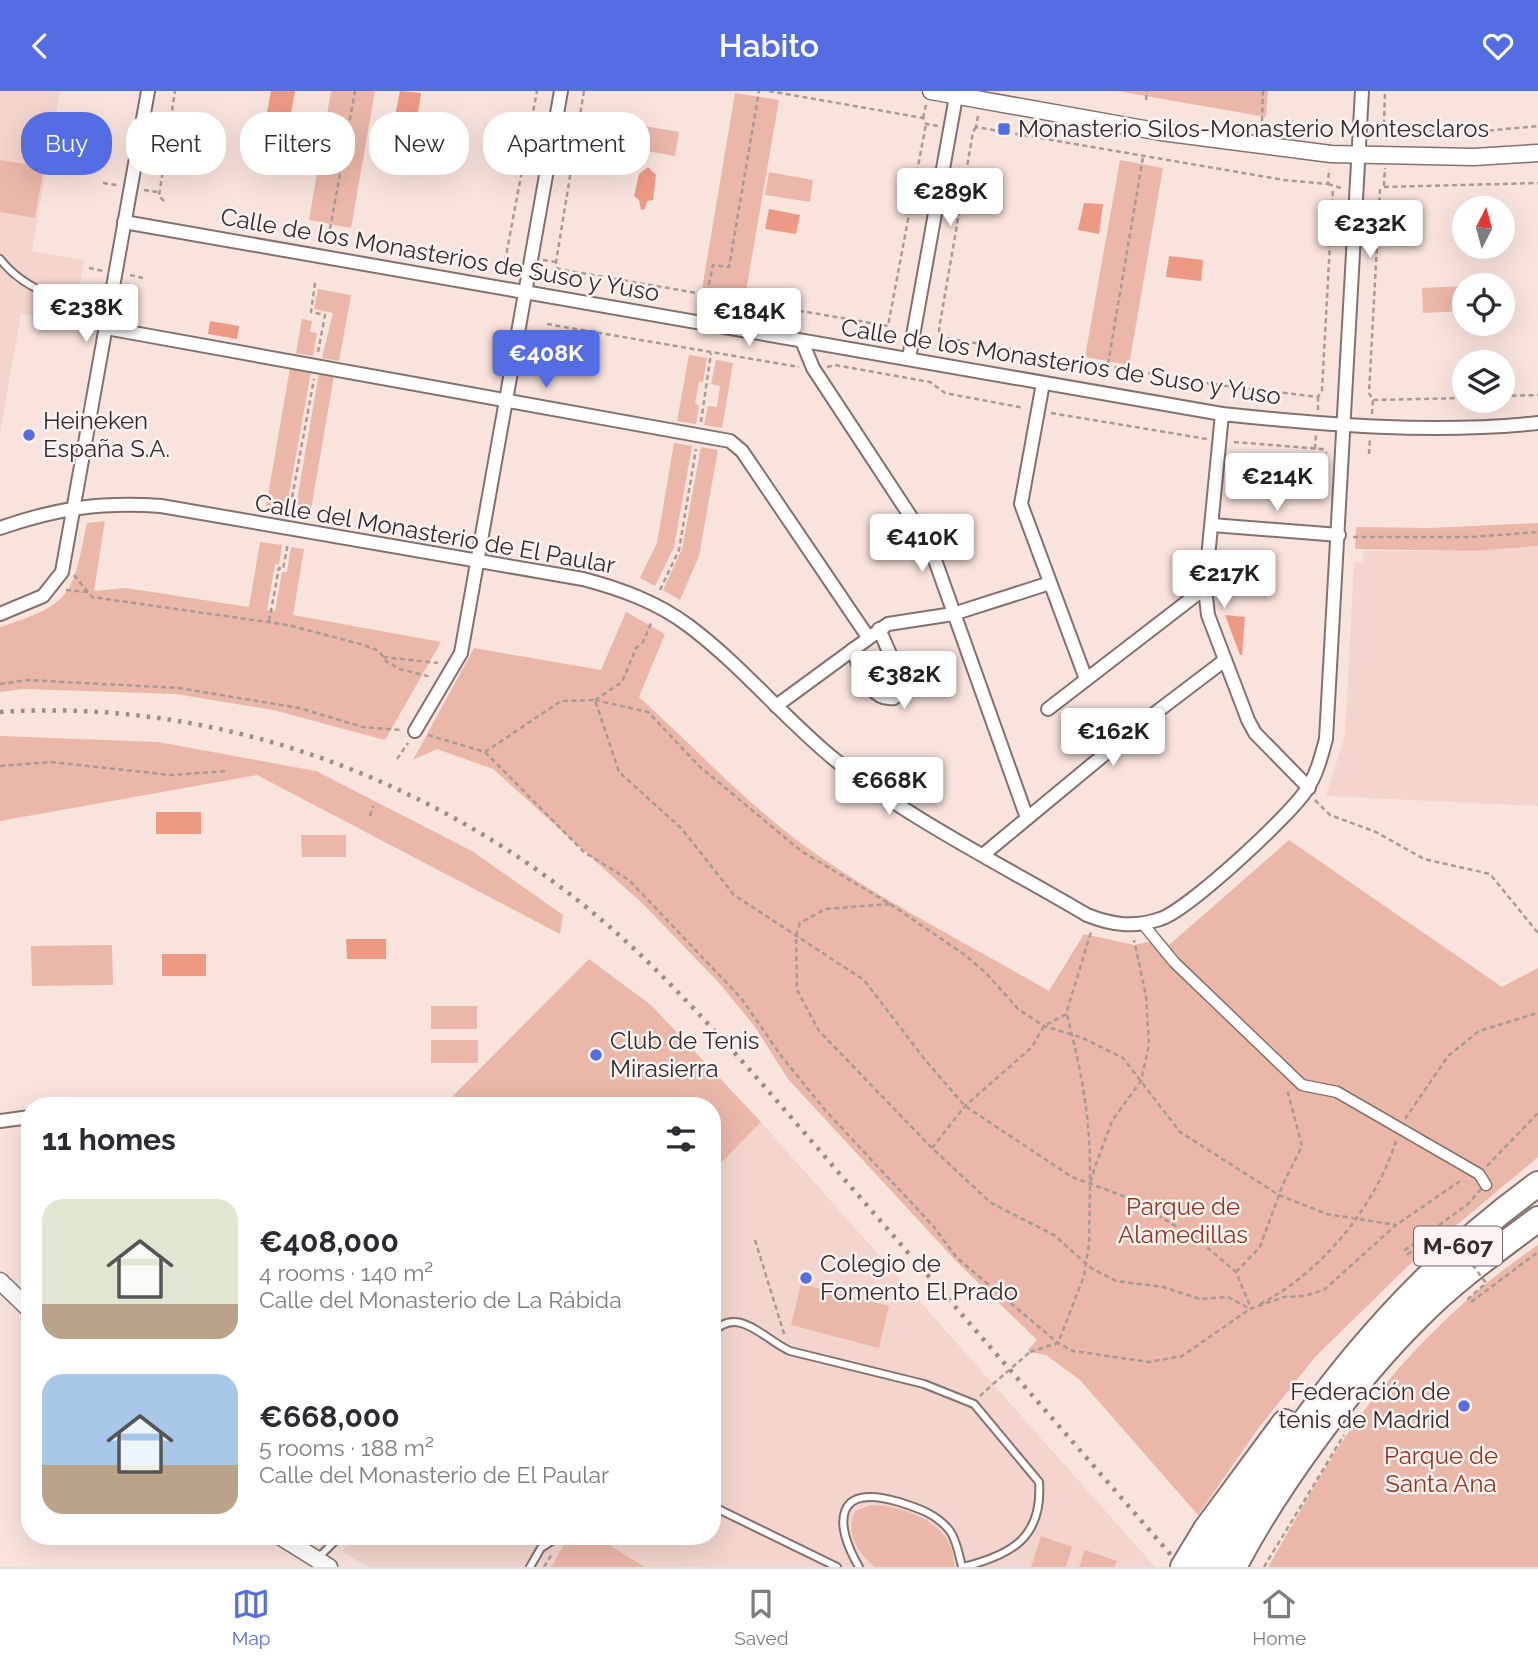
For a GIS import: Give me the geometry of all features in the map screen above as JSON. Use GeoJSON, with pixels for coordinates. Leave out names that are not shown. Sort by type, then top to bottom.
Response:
{"type":"FeatureCollection","features":[{"type":"Feature","properties":{"kind":"highway","name":"M-607"},"geometry":{"type":"LineString","coordinates":[[1208,1567],[1306,1418],[1387,1317],[1455,1249],[1538,1184]]}},
{"type":"Feature","properties":{"kind":"highway","name":"M-607"},"geometry":{"type":"LineString","coordinates":[[1254,1567],[1349,1413],[1409,1341],[1450,1299],[1538,1219]]}},
{"type":"Feature","properties":{"kind":"highway","name":"M-607"},"geometry":{"type":"LineString","coordinates":[[1234,1567],[1303,1459],[1354,1390],[1396,1340],[1450,1299]]}},
{"type":"Feature","properties":{"kind":"highway","name":"M-607"},"geometry":{"type":"LineString","coordinates":[[1183,1567],[1213,1519],[1306,1393],[1355,1339],[1387,1317]]}},
{"type":"Feature","properties":{"kind":"street"},"geometry":{"type":"LineString","coordinates":[[0,614],[43,596],[59,577],[75,507],[148,91]]}},
{"type":"Feature","properties":{"kind":"street"},"geometry":{"type":"LineString","coordinates":[[415,731],[461,653],[561,91]]}},
{"type":"Feature","properties":{"kind":"street","name":"Calle del Monasterio de El Paular"},"geometry":{"type":"LineString","coordinates":[[0,528],[75,507],[126,504],[161,506],[583,579],[619,589],[655,605],[689,626],[835,759],[874,788],[1087,915],[1121,925],[1143,924],[1162,919],[1185,904],[1276,824],[1309,788],[1317,773],[1327,729],[1362,91]]}},
{"type":"Feature","properties":{"kind":"street"},"geometry":{"type":"LineString","coordinates":[[909,358],[956,94]]}},
{"type":"Feature","properties":{"kind":"street"},"geometry":{"type":"LineString","coordinates":[[929,96],[956,94],[1247,145],[1359,156],[1474,157],[1538,153]]}},
{"type":"Feature","properties":{"kind":"street","name":"Calle de los Monasterios de Suso y Yuso"},"geometry":{"type":"LineString","coordinates":[[124,222],[1222,414],[1345,427],[1446,428],[1538,423]]}},
{"type":"Feature","properties":{"kind":"street"},"geometry":{"type":"LineString","coordinates":[[106,328],[699,434],[736,444],[874,633],[901,679],[901,690],[894,698],[883,698],[874,693],[852,650]]}},
{"type":"Feature","properties":{"kind":"street"},"geometry":{"type":"LineString","coordinates":[[802,341],[813,368],[930,546],[1027,818]]}},
{"type":"Feature","properties":{"kind":"street"},"geometry":{"type":"LineString","coordinates":[[1043,383],[1021,504],[1086,679]]}},
{"type":"Feature","properties":{"kind":"street"},"geometry":{"type":"LineString","coordinates":[[1222,414],[1205,588],[1208,615],[1255,733],[1309,788]]}},
{"type":"Feature","properties":{"kind":"street"},"geometry":{"type":"LineString","coordinates":[[1212,525],[1339,535]]}},
{"type":"Feature","properties":{"kind":"street"},"geometry":{"type":"LineString","coordinates":[[776,706],[888,624],[953,614],[1051,583]]}},
{"type":"Feature","properties":{"kind":"street"},"geometry":{"type":"LineString","coordinates":[[1048,709],[1205,588]]}},
{"type":"Feature","properties":{"kind":"street"},"geometry":{"type":"LineString","coordinates":[[984,854],[1225,660]]}},
{"type":"Feature","properties":{"kind":"street"},"geometry":{"type":"LineString","coordinates":[[1143,924],[1174,962],[1302,1085],[1337,1093],[1400,1127],[1479,1174],[1484,1187]]}},
{"type":"Feature","properties":{"kind":"street"},"geometry":{"type":"LineString","coordinates":[[0,1121],[21,1118]]}},
{"type":"Feature","properties":{"kind":"street"},"geometry":{"type":"LineString","coordinates":[[0,1281],[21,1301]]}},
{"type":"Feature","properties":{"kind":"street"},"geometry":{"type":"LineString","coordinates":[[294,1545],[323,1563]]}},
{"type":"Feature","properties":{"kind":"lane"},"geometry":{"type":"LineString","coordinates":[[0,259],[10,272],[41,291],[76,302],[110,306]]}},
{"type":"Feature","properties":{"kind":"lane"},"geometry":{"type":"LineString","coordinates":[[721,1324],[732,1320],[743,1322],[772,1343],[790,1351],[924,1384],[974,1404],[1039,1482],[1040,1498],[1036,1518],[1026,1538],[1010,1552],[963,1567],[952,1533],[940,1519],[919,1508],[873,1497],[860,1498],[847,1506],[842,1518],[844,1535],[859,1567]]}},
{"type":"Feature","properties":{"kind":"lane"},"geometry":{"type":"LineString","coordinates":[[721,1510],[837,1567]]}},
{"type":"Feature","properties":{"kind":"lane"},"geometry":{"type":"LineString","coordinates":[[323,1563],[335,1545]]}},
{"type":"Feature","properties":{"kind":"lane"},"geometry":{"type":"LineString","coordinates":[[530,1567],[546,1545]]}},
{"type":"Feature","properties":{"kind":"path"},"geometry":{"type":"LineString","coordinates":[[164,201],[159,196],[175,91]]}},
{"type":"Feature","properties":{"kind":"path"},"geometry":{"type":"LineString","coordinates":[[330,229],[355,91]]}},
{"type":"Feature","properties":{"kind":"path"},"geometry":{"type":"LineString","coordinates":[[505,261],[537,91]]}},
{"type":"Feature","properties":{"kind":"path"},"geometry":{"type":"LineString","coordinates":[[584,91],[556,262],[558,269],[888,326],[929,96]]}},
{"type":"Feature","properties":{"kind":"path"},"geometry":{"type":"LineString","coordinates":[[708,293],[713,265],[729,267],[759,91]]}},
{"type":"Feature","properties":{"kind":"path"},"geometry":{"type":"LineString","coordinates":[[769,91],[923,118]]}},
{"type":"Feature","properties":{"kind":"path"},"geometry":{"type":"LineString","coordinates":[[1146,100],[1147,91]]}},
{"type":"Feature","properties":{"kind":"path"},"geometry":{"type":"LineString","coordinates":[[1262,121],[1263,91]]}},
{"type":"Feature","properties":{"kind":"path"},"geometry":{"type":"LineString","coordinates":[[1370,123],[1384,124],[1385,91]]}},
{"type":"Feature","properties":{"kind":"path"},"geometry":{"type":"LineString","coordinates":[[979,109],[970,145],[938,333],[940,337],[1218,384],[1318,397],[1322,390],[1333,188]]}},
{"type":"Feature","properties":{"kind":"path"},"geometry":{"type":"LineString","coordinates":[[1387,131],[1485,131],[1538,126]]}},
{"type":"Feature","properties":{"kind":"path"},"geometry":{"type":"LineString","coordinates":[[976,127],[1143,157],[1328,184],[1330,165]]}},
{"type":"Feature","properties":{"kind":"path"},"geometry":{"type":"LineString","coordinates":[[1108,365],[1143,157]]}},
{"type":"Feature","properties":{"kind":"path"},"geometry":{"type":"LineString","coordinates":[[1452,398],[1373,400],[1369,393],[1382,188],[1538,183]]}},
{"type":"Feature","properties":{"kind":"path"},"geometry":{"type":"LineString","coordinates":[[289,513],[325,315],[311,311],[315,283]]}},
{"type":"Feature","properties":{"kind":"path"},"geometry":{"type":"LineString","coordinates":[[547,324],[813,368],[835,365],[930,382],[945,393],[1038,411],[1220,441],[1322,449],[1330,455]]}},
{"type":"Feature","properties":{"kind":"path"},"geometry":{"type":"LineString","coordinates":[[700,425],[711,353]]}},
{"type":"Feature","properties":{"kind":"path"},"geometry":{"type":"LineString","coordinates":[[1515,396],[1538,395]]}},
{"type":"Feature","properties":{"kind":"path"},"geometry":{"type":"LineString","coordinates":[[660,590],[679,550],[696,447]]}},
{"type":"Feature","properties":{"kind":"path"},"geometry":{"type":"LineString","coordinates":[[1339,535],[1472,537],[1538,532]]}},
{"type":"Feature","properties":{"kind":"path"},"geometry":{"type":"LineString","coordinates":[[269,621],[279,568],[283,569],[288,543]]}},
{"type":"Feature","properties":{"kind":"path"},"geometry":{"type":"LineString","coordinates":[[72,573],[92,597],[113,602],[269,621],[364,645],[379,651],[386,661],[413,674],[445,680]]}},
{"type":"Feature","properties":{"kind":"path"},"geometry":{"type":"LineString","coordinates":[[63,590],[88,593]]}},
{"type":"Feature","properties":{"kind":"path"},"geometry":{"type":"LineString","coordinates":[[595,700],[622,682],[636,647],[643,642],[652,621]]}},
{"type":"Feature","properties":{"kind":"path"},"geometry":{"type":"LineString","coordinates":[[383,657],[402,661],[416,659],[453,666]]}},
{"type":"Feature","properties":{"kind":"path"},"geometry":{"type":"LineString","coordinates":[[0,684],[27,680],[179,688],[299,708],[363,727],[415,731],[485,752],[584,852],[629,880],[741,998],[782,1057],[825,1110],[934,1227],[957,1258],[1058,1343],[1073,1351],[1149,1362],[1182,1356],[1250,1309],[1284,1292],[1330,1250],[1384,1174],[1400,1127],[1448,1056],[1479,1031],[1538,1013]]}},
{"type":"Feature","properties":{"kind":"path"},"geometry":{"type":"LineString","coordinates":[[595,700],[619,772],[682,829],[734,895],[864,980],[926,1061],[965,1106],[1072,1177],[1126,1197],[1195,1237],[1236,1272],[1250,1309]]}},
{"type":"Feature","properties":{"kind":"path"},"geometry":{"type":"LineString","coordinates":[[485,752],[561,701],[595,700],[648,712],[699,765],[801,851],[890,904],[965,955],[1018,1009],[1044,1026],[1072,1034],[1123,1058],[1180,1132],[1279,1195],[1328,1214],[1396,1225]]}},
{"type":"Feature","properties":{"kind":"path"},"geometry":{"type":"LineString","coordinates":[[397,759],[415,731]]}},
{"type":"Feature","properties":{"kind":"path"},"geometry":{"type":"LineString","coordinates":[[0,766],[51,762],[171,775],[226,771]]}},
{"type":"Feature","properties":{"kind":"path"},"geometry":{"type":"LineString","coordinates":[[1309,788],[1319,806],[1330,815],[1376,832],[1424,859],[1490,874],[1538,933]]}},
{"type":"Feature","properties":{"kind":"path"},"geometry":{"type":"LineString","coordinates":[[370,816],[373,806]]}},
{"type":"Feature","properties":{"kind":"path"},"geometry":{"type":"LineString","coordinates":[[890,904],[825,909],[800,923],[796,936],[797,990],[819,1031],[932,1148],[991,1203],[1054,1235],[1086,1263],[1116,1281],[1163,1287],[1200,1299],[1228,1297],[1250,1309],[1284,1297],[1304,1296],[1324,1290],[1396,1225],[1462,1180],[1479,1174],[1538,1113]]}},
{"type":"Feature","properties":{"kind":"path"},"geometry":{"type":"LineString","coordinates":[[1058,1343],[1084,1276],[1086,1263],[1091,1134],[1086,1088],[1066,1014],[1091,932]]}},
{"type":"Feature","properties":{"kind":"path"},"geometry":{"type":"LineString","coordinates":[[1090,1184],[1112,1121],[1141,1081],[1148,1033],[1146,996],[1134,940]]}},
{"type":"Feature","properties":{"kind":"path"},"geometry":{"type":"LineString","coordinates":[[932,1148],[965,1106],[1032,1047],[1044,1026],[1066,1014]]}},
{"type":"Feature","properties":{"kind":"path"},"geometry":{"type":"LineString","coordinates":[[1236,1272],[1259,1247],[1302,1146],[1282,1066]]}},
{"type":"Feature","properties":{"kind":"path"},"geometry":{"type":"LineString","coordinates":[[1484,1187],[1468,1204],[1405,1250],[1408,1254],[1445,1227],[1486,1283],[1468,1299],[1471,1302],[1538,1252]]}},
{"type":"Feature","properties":{"kind":"path"},"geometry":{"type":"LineString","coordinates":[[755,1240],[790,1351]]}},
{"type":"Feature","properties":{"kind":"path"},"geometry":{"type":"LineString","coordinates":[[1450,1299],[1486,1280]]}},
{"type":"Feature","properties":{"kind":"path"},"geometry":{"type":"LineString","coordinates":[[974,1404],[1030,1352],[1058,1343]]}},
{"type":"Feature","properties":{"kind":"path"},"geometry":{"type":"LineString","coordinates":[[1264,1567],[1347,1430]]}},
{"type":"Feature","properties":{"kind":"shaded area"},"geometry":{"type":"Polygon","coordinates":[[[0,91],[60,91],[56,112],[21,112],[21,175],[45,175],[32,251],[84,260],[73,323],[21,314],[0,433],[0,91]]]}},
{"type":"Feature","properties":{"kind":"shaded area"},"geometry":{"type":"Polygon","coordinates":[[[271,91],[295,91],[291,112],[267,112],[271,91]]]}},
{"type":"Feature","properties":{"kind":"shaded area"},"geometry":{"type":"Polygon","coordinates":[[[400,91],[421,93],[418,112],[396,112],[400,91]]]}},
{"type":"Feature","properties":{"kind":"shaded area"},"geometry":{"type":"Polygon","coordinates":[[[650,169],[656,175],[653,200],[647,201],[645,209],[641,210],[639,200],[634,196],[639,175],[650,175],[650,169]]]}},
{"type":"Feature","properties":{"kind":"shaded area"},"geometry":{"type":"Polygon","coordinates":[[[1084,203],[1103,204],[1099,234],[1078,230],[1084,203]]]}},
{"type":"Feature","properties":{"kind":"shaded area"},"geometry":{"type":"Polygon","coordinates":[[[769,209],[800,215],[796,234],[765,229],[769,209]]]}},
{"type":"Feature","properties":{"kind":"shaded area"},"geometry":{"type":"Polygon","coordinates":[[[1169,256],[1203,260],[1201,281],[1166,277],[1169,256]]]}},
{"type":"Feature","properties":{"kind":"shaded area"},"geometry":{"type":"Polygon","coordinates":[[[210,321],[239,326],[237,339],[208,334],[210,321]]]}},
{"type":"Feature","properties":{"kind":"shaded area"},"geometry":{"type":"Polygon","coordinates":[[[1538,546],[1538,806],[1326,796],[1345,736],[1354,562],[1363,563],[1363,551],[1475,551],[1538,546]]]}},
{"type":"Feature","properties":{"kind":"shaded area"},"geometry":{"type":"Polygon","coordinates":[[[1225,615],[1245,617],[1242,655],[1240,655],[1225,615]]]}},
{"type":"Feature","properties":{"kind":"shaded area"},"geometry":{"type":"Polygon","coordinates":[[[156,812],[201,812],[201,834],[156,834],[156,812]]]}},
{"type":"Feature","properties":{"kind":"shaded area"},"geometry":{"type":"Polygon","coordinates":[[[346,939],[386,939],[386,959],[347,959],[346,939]]]}},
{"type":"Feature","properties":{"kind":"shaded area"},"geometry":{"type":"Polygon","coordinates":[[[162,954],[206,954],[206,976],[162,976],[162,954]]]}},
{"type":"Feature","properties":{"kind":"shaded area","name":"Colegio de Fomento El Prado"},"geometry":{"type":"Polygon","coordinates":[[[761,1122],[1155,1567],[368,1567],[342,1551],[348,1545],[721,1545],[721,1163],[761,1122]]]}},
{"type":"Feature","properties":{"kind":"green space"},"geometry":{"type":"Polygon","coordinates":[[[331,91],[375,91],[371,112],[369,112],[351,228],[309,220],[317,175],[355,175],[355,112],[327,112],[331,91]]]}},
{"type":"Feature","properties":{"kind":"green space"},"geometry":{"type":"Polygon","coordinates":[[[1117,91],[1268,91],[1266,117],[1117,91]]]}},
{"type":"Feature","properties":{"kind":"green space"},"geometry":{"type":"Polygon","coordinates":[[[735,93],[779,100],[745,297],[702,289],[735,93]]]}},
{"type":"Feature","properties":{"kind":"green space"},"geometry":{"type":"Polygon","coordinates":[[[650,127],[679,132],[675,156],[650,152],[650,127]]]}},
{"type":"Feature","properties":{"kind":"green space"},"geometry":{"type":"Polygon","coordinates":[[[0,160],[21,163],[21,175],[43,175],[35,218],[0,212],[0,160]]]}},
{"type":"Feature","properties":{"kind":"green space"},"geometry":{"type":"Polygon","coordinates":[[[1120,160],[1163,168],[1129,365],[1085,357],[1120,160]]]}},
{"type":"Feature","properties":{"kind":"green space"},"geometry":{"type":"Polygon","coordinates":[[[769,172],[813,180],[810,202],[765,195],[769,172]]]}},
{"type":"Feature","properties":{"kind":"green space"},"geometry":{"type":"Polygon","coordinates":[[[1452,287],[1452,312],[1423,313],[1422,288],[1452,287]]]}},
{"type":"Feature","properties":{"kind":"green space"},"geometry":{"type":"Polygon","coordinates":[[[318,289],[351,295],[339,361],[322,358],[333,313],[314,309],[318,289]]]}},
{"type":"Feature","properties":{"kind":"green space"},"geometry":{"type":"Polygon","coordinates":[[[302,319],[312,321],[310,332],[317,333],[313,356],[296,353],[302,319]]]}},
{"type":"Feature","properties":{"kind":"green space"},"geometry":{"type":"Polygon","coordinates":[[[689,355],[707,358],[703,382],[699,382],[695,404],[699,405],[696,424],[677,421],[689,355]]]}},
{"type":"Feature","properties":{"kind":"green space"},"geometry":{"type":"Polygon","coordinates":[[[716,360],[733,363],[722,428],[704,425],[708,406],[717,407],[720,386],[711,384],[716,360]]]}},
{"type":"Feature","properties":{"kind":"green space"},"geometry":{"type":"Polygon","coordinates":[[[290,368],[311,372],[286,511],[266,507],[290,368]]]}},
{"type":"Feature","properties":{"kind":"green space"},"geometry":{"type":"Polygon","coordinates":[[[319,373],[334,376],[310,515],[295,512],[319,373]]]}},
{"type":"Feature","properties":{"kind":"green space"},"geometry":{"type":"Polygon","coordinates":[[[674,443],[692,446],[674,547],[655,586],[640,578],[657,543],[674,443]]]}},
{"type":"Feature","properties":{"kind":"green space"},"geometry":{"type":"Polygon","coordinates":[[[701,447],[718,450],[699,556],[680,600],[663,590],[682,549],[701,447]]]}},
{"type":"Feature","properties":{"kind":"green space"},"geometry":{"type":"Polygon","coordinates":[[[105,521],[94,591],[126,588],[249,607],[260,542],[282,545],[279,565],[275,564],[267,610],[275,611],[282,572],[287,572],[291,547],[304,549],[293,615],[441,642],[385,740],[273,710],[176,694],[24,689],[0,692],[0,627],[24,619],[56,603],[72,581],[87,523],[105,521]]]}},
{"type":"Feature","properties":{"kind":"green space"},"geometry":{"type":"Polygon","coordinates":[[[1538,523],[1538,546],[1475,551],[1355,549],[1356,527],[1430,528],[1538,523]]]}},
{"type":"Feature","properties":{"kind":"green space","name":"Parque de Alamedillas"},"geometry":{"type":"Polygon","coordinates":[[[626,612],[665,634],[639,697],[741,793],[784,830],[834,867],[1049,991],[1084,934],[1134,945],[1163,939],[1169,945],[1289,840],[1502,987],[1538,968],[1538,1157],[1410,1264],[1315,1357],[1257,1430],[1198,1515],[1080,1380],[1046,1355],[1028,1350],[1037,1340],[956,1261],[788,1079],[755,1027],[720,984],[643,904],[493,769],[437,749],[413,760],[474,648],[601,670],[626,612]]]}},
{"type":"Feature","properties":{"kind":"green space"},"geometry":{"type":"Polygon","coordinates":[[[0,736],[158,742],[316,771],[472,851],[563,915],[560,934],[257,775],[0,821],[0,736]]]}},
{"type":"Feature","properties":{"kind":"green space"},"geometry":{"type":"Polygon","coordinates":[[[301,835],[346,835],[346,857],[302,857],[301,835]]]}},
{"type":"Feature","properties":{"kind":"green space"},"geometry":{"type":"Polygon","coordinates":[[[112,945],[113,985],[32,986],[31,946],[112,945]]]}},
{"type":"Feature","properties":{"kind":"green space","name":"Club de Tenis Mirasierra"},"geometry":{"type":"Polygon","coordinates":[[[589,959],[651,1005],[761,1122],[721,1163],[721,1097],[452,1097],[589,959]]]}},
{"type":"Feature","properties":{"kind":"green space"},"geometry":{"type":"Polygon","coordinates":[[[431,1006],[477,1006],[477,1029],[431,1029],[431,1006]]]}},
{"type":"Feature","properties":{"kind":"green space"},"geometry":{"type":"Polygon","coordinates":[[[431,1040],[478,1040],[478,1063],[431,1063],[431,1040]]]}},
{"type":"Feature","properties":{"kind":"green space","name":"Parque de Santa Ana"},"geometry":{"type":"Polygon","coordinates":[[[1538,1245],[1538,1567],[1268,1567],[1340,1445],[1385,1384],[1425,1340],[1468,1299],[1538,1245]]]}},
{"type":"Feature","properties":{"kind":"green space"},"geometry":{"type":"Polygon","coordinates":[[[801,1284],[889,1306],[879,1348],[791,1325],[801,1284]]]}},
{"type":"Feature","properties":{"kind":"green space"},"geometry":{"type":"Polygon","coordinates":[[[871,1505],[899,1509],[926,1520],[947,1539],[954,1567],[875,1567],[854,1542],[851,1527],[855,1511],[871,1505]]]}},
{"type":"Feature","properties":{"kind":"green space"},"geometry":{"type":"Polygon","coordinates":[[[1041,1536],[1072,1547],[1066,1567],[1031,1567],[1041,1536]]]}},
{"type":"Feature","properties":{"kind":"green space"},"geometry":{"type":"Polygon","coordinates":[[[564,1545],[609,1545],[645,1567],[551,1567],[564,1545]]]}},
{"type":"Feature","properties":{"kind":"green space"},"geometry":{"type":"Polygon","coordinates":[[[1085,1550],[1117,1561],[1114,1567],[1079,1567],[1085,1550]]]}},
{"type":"Feature","properties":{"kind":"railway"},"geometry":{"type":"LineString","coordinates":[[0,712],[91,711],[181,722],[269,742],[355,771],[437,809],[516,855],[589,909],[656,970],[709,1024],[1171,1555]]}},
{"type":"Feature","properties":{"kind":"place","name":"Monasterio Silos-Monasterio Montesclaros"},"geometry":{"type":"Point","coordinates":[1004,129]}},
{"type":"Feature","properties":{"kind":"place","name":"Heineken España S.A."},"geometry":{"type":"Point","coordinates":[29,435]}},
{"type":"Feature","properties":{"kind":"place","name":"Club de Tenis Mirasierra"},"geometry":{"type":"Point","coordinates":[596,1055]}},
{"type":"Feature","properties":{"kind":"place","name":"Colegio de Fomento El Prado"},"geometry":{"type":"Point","coordinates":[806,1278]}},
{"type":"Feature","properties":{"kind":"place","name":"Federación de tenis de Madrid"},"geometry":{"type":"Point","coordinates":[1464,1406]}}]}
